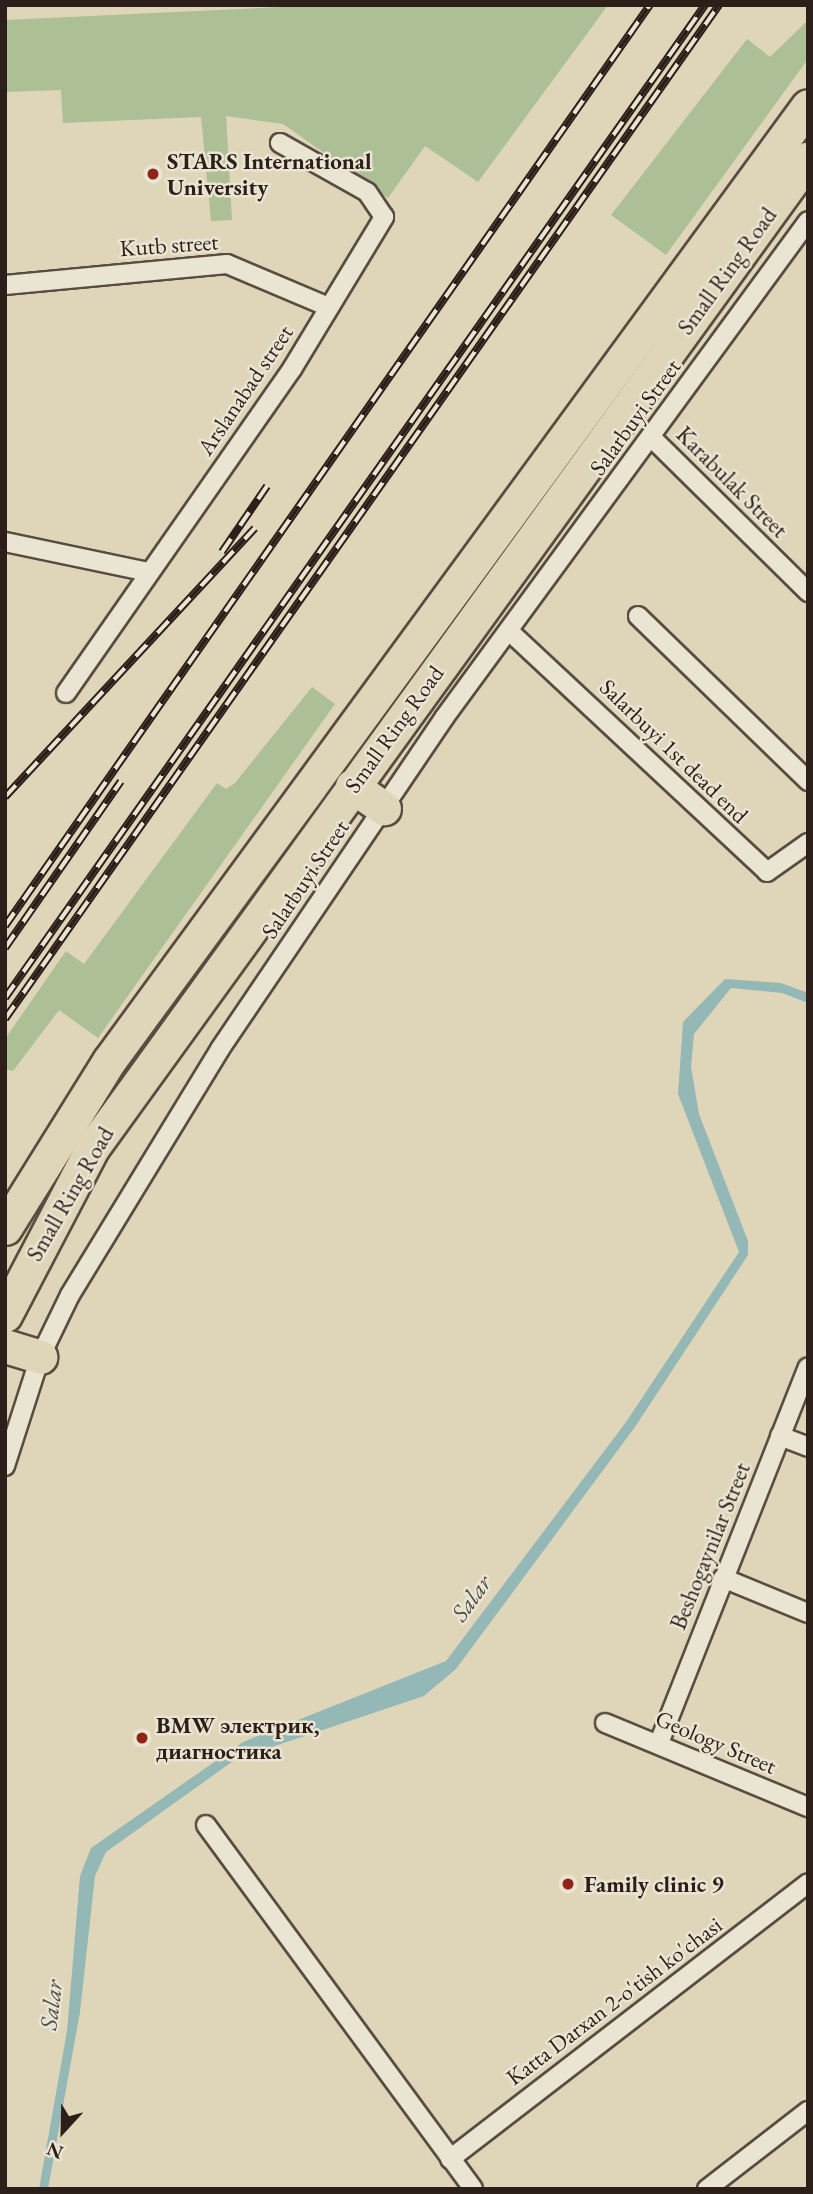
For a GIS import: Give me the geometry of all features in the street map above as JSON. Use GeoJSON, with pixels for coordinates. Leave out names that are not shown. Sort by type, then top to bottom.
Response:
{"type":"FeatureCollection","features":[{"type":"Feature","properties":{"kind":"highway","name":"Small Ring Road"},"geometry":{"type":"LineString","coordinates":[[5,1228],[109,1061],[808,106]]}},
{"type":"Feature","properties":{"kind":"highway","name":"Small Ring Road"},"geometry":{"type":"LineString","coordinates":[[5,1315],[93,1147],[808,159]]}},
{"type":"Feature","properties":{"kind":"highway"},"geometry":{"type":"LineString","coordinates":[[352,786],[384,808]]}},
{"type":"Feature","properties":{"kind":"highway"},"geometry":{"type":"LineString","coordinates":[[5,1346],[40,1357]]}},
{"type":"Feature","properties":{"kind":"street","name":"Arslanabad street"},"geometry":{"type":"LineString","coordinates":[[66,692],[329,307],[384,216],[367,192],[280,143]]}},
{"type":"Feature","properties":{"kind":"street","name":"Salarbuyi Street"},"geometry":{"type":"LineString","coordinates":[[5,1466],[40,1357],[194,1090],[384,808],[509,631],[808,221]]}},
{"type":"Feature","properties":{"kind":"street","name":"Kutb street"},"geometry":{"type":"LineString","coordinates":[[5,285],[227,264],[329,307]]}},
{"type":"Feature","properties":{"kind":"street","name":"Karabulak Street"},"geometry":{"type":"LineString","coordinates":[[651,437],[808,592]]}},
{"type":"Feature","properties":{"kind":"street"},"geometry":{"type":"LineString","coordinates":[[5,542],[148,572]]}},
{"type":"Feature","properties":{"kind":"street"},"geometry":{"type":"LineString","coordinates":[[638,616],[808,781]]}},
{"type":"Feature","properties":{"kind":"street","name":"Salarbuyi 1st dead end"},"geometry":{"type":"LineString","coordinates":[[509,631],[767,872],[808,843]]}},
{"type":"Feature","properties":{"kind":"street","name":"Beshogaynilar Street"},"geometry":{"type":"LineString","coordinates":[[659,1743],[808,1367]]}},
{"type":"Feature","properties":{"kind":"street"},"geometry":{"type":"LineString","coordinates":[[780,1436],[808,1447]]}},
{"type":"Feature","properties":{"kind":"street"},"geometry":{"type":"LineString","coordinates":[[723,1578],[808,1613]]}},
{"type":"Feature","properties":{"kind":"street","name":"Geology Street"},"geometry":{"type":"LineString","coordinates":[[605,1723],[659,1743],[808,1807]]}},
{"type":"Feature","properties":{"kind":"street"},"geometry":{"type":"LineString","coordinates":[[206,1825],[473,2189]]}},
{"type":"Feature","properties":{"kind":"street","name":"Katta Darxan 2-o'tish ko'chasi"},"geometry":{"type":"LineString","coordinates":[[450,2159],[808,1883]]}},
{"type":"Feature","properties":{"kind":"street"},"geometry":{"type":"LineString","coordinates":[[706,2189],[808,2111]]}},
{"type":"Feature","properties":{"kind":"green space"},"geometry":{"type":"Polygon","coordinates":[[[323,5],[608,5],[478,182],[425,146],[388,198],[283,124],[226,116],[232,220],[211,221],[201,117],[63,123],[61,90],[5,92],[5,20],[323,5]]]}},
{"type":"Feature","properties":{"kind":"green space"},"geometry":{"type":"Polygon","coordinates":[[[808,20],[808,59],[666,255],[611,215],[747,39],[770,57],[808,20]]]}},
{"type":"Feature","properties":{"kind":"green space"},"geometry":{"type":"Polygon","coordinates":[[[312,687],[335,704],[98,1038],[59,1010],[13,1071],[5,1069],[5,1039],[66,951],[84,964],[217,783],[226,789],[235,783],[312,687]]]}},
{"type":"Feature","properties":{"kind":"water","name":"Salar"},"geometry":{"type":"Polygon","coordinates":[[[725,979],[781,983],[808,993],[808,1003],[782,993],[731,988],[694,1034],[691,1067],[699,1114],[748,1241],[748,1255],[635,1427],[456,1669],[424,1696],[236,1759],[106,1852],[95,1876],[80,2012],[48,2189],[39,2189],[67,2031],[80,1876],[91,1848],[243,1742],[446,1661],[626,1422],[739,1252],[678,1094],[683,1022],[725,979]]]}},
{"type":"Feature","properties":{"kind":"railway"},"geometry":{"type":"LineString","coordinates":[[5,926],[650,5]]}},
{"type":"Feature","properties":{"kind":"railway"},"geometry":{"type":"LineString","coordinates":[[5,998],[705,5]]}},
{"type":"Feature","properties":{"kind":"railway"},"geometry":{"type":"LineString","coordinates":[[5,1019],[719,5]]}},
{"type":"Feature","properties":{"kind":"railway"},"geometry":{"type":"LineString","coordinates":[[222,552],[267,486]]}},
{"type":"Feature","properties":{"kind":"railway"},"geometry":{"type":"LineString","coordinates":[[5,797],[255,528]]}},
{"type":"Feature","properties":{"kind":"railway"},"geometry":{"type":"LineString","coordinates":[[5,948],[121,781]]}},
{"type":"Feature","properties":{"kind":"place","name":"STARS International University"},"geometry":{"type":"Point","coordinates":[153,174]}},
{"type":"Feature","properties":{"kind":"place","name":"BMW электрик, диагностика"},"geometry":{"type":"Point","coordinates":[142,1738]}},
{"type":"Feature","properties":{"kind":"place","name":"Family clinic 9"},"geometry":{"type":"Point","coordinates":[568,1884]}}]}
